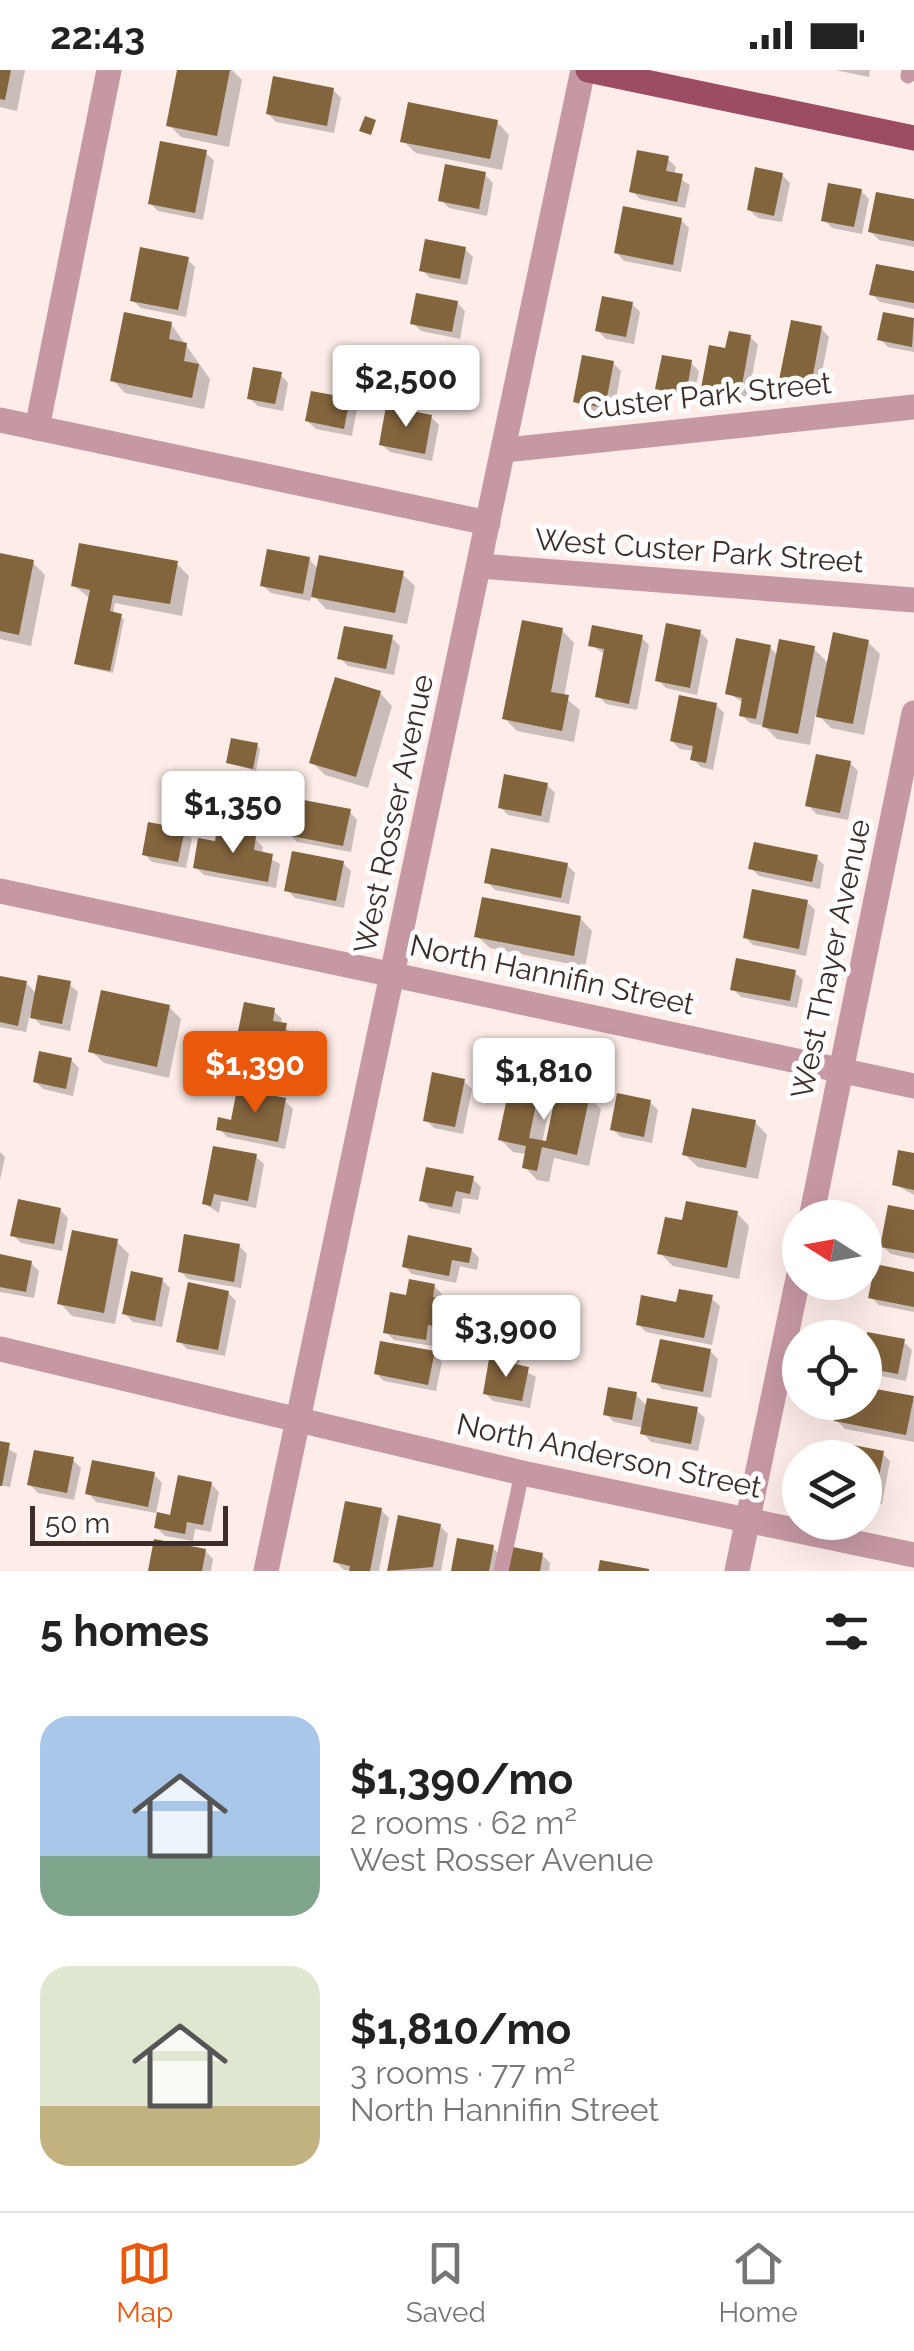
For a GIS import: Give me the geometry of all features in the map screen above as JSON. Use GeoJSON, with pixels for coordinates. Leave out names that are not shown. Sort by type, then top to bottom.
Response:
{"type":"FeatureCollection","features":[{"type":"Feature","properties":{"kind":"main road"},"geometry":{"type":"LineString","coordinates":[[586,70],[914,138]]}},
{"type":"Feature","properties":{"kind":"street"},"geometry":{"type":"LineString","coordinates":[[37,428],[109,70]]}},
{"type":"Feature","properties":{"kind":"street","name":"West Rosser Avenue"},"geometry":{"type":"LineString","coordinates":[[266,1571],[586,70]]}},
{"type":"Feature","properties":{"kind":"street","name":"Custer Park Street"},"geometry":{"type":"LineString","coordinates":[[506,450],[914,407]]}},
{"type":"Feature","properties":{"kind":"street"},"geometry":{"type":"LineString","coordinates":[[0,420],[488,523]]}},
{"type":"Feature","properties":{"kind":"street","name":"West Custer Park Street"},"geometry":{"type":"LineString","coordinates":[[480,566],[914,600]]}},
{"type":"Feature","properties":{"kind":"street","name":"West Thayer Avenue"},"geometry":{"type":"LineString","coordinates":[[815,1200],[907,783],[914,713]]}},
{"type":"Feature","properties":{"kind":"street","name":"North Hannifin Street"},"geometry":{"type":"LineString","coordinates":[[0,891],[914,1086]]}},
{"type":"Feature","properties":{"kind":"street"},"geometry":{"type":"LineString","coordinates":[[737,1571],[793,1300]]}},
{"type":"Feature","properties":{"kind":"street","name":"North Anderson Street"},"geometry":{"type":"LineString","coordinates":[[0,1348],[522,1472],[914,1555]]}},
{"type":"Feature","properties":{"kind":"lane"},"geometry":{"type":"LineString","coordinates":[[501,1571],[522,1472]]}},
{"type":"Feature","properties":{"kind":"building"},"geometry":{"type":"Polygon","coordinates":[[[0,70],[11,70],[5,100],[0,99],[0,70]]]}},
{"type":"Feature","properties":{"kind":"building"},"geometry":{"type":"Polygon","coordinates":[[[177,70],[230,70],[217,136],[166,126],[177,70]]]}},
{"type":"Feature","properties":{"kind":"building"},"geometry":{"type":"Polygon","coordinates":[[[273,76],[334,88],[327,126],[266,114],[273,76]]]}},
{"type":"Feature","properties":{"kind":"building"},"geometry":{"type":"Polygon","coordinates":[[[408,102],[498,120],[490,159],[400,142],[408,102]]]}},
{"type":"Feature","properties":{"kind":"building"},"geometry":{"type":"Polygon","coordinates":[[[365,116],[376,120],[371,135],[359,131],[365,116]]]}},
{"type":"Feature","properties":{"kind":"building"},"geometry":{"type":"Polygon","coordinates":[[[160,141],[207,150],[195,213],[148,204],[160,141]]]}},
{"type":"Feature","properties":{"kind":"building"},"geometry":{"type":"Polygon","coordinates":[[[637,150],[669,156],[666,171],[683,174],[677,202],[629,192],[637,150]]]}},
{"type":"Feature","properties":{"kind":"building"},"geometry":{"type":"Polygon","coordinates":[[[445,164],[486,172],[479,209],[438,201],[445,164]]]}},
{"type":"Feature","properties":{"kind":"building"},"geometry":{"type":"Polygon","coordinates":[[[755,167],[783,173],[774,216],[747,210],[755,167]]]}},
{"type":"Feature","properties":{"kind":"building"},"geometry":{"type":"Polygon","coordinates":[[[828,183],[862,189],[854,227],[821,221],[828,183]]]}},
{"type":"Feature","properties":{"kind":"building"},"geometry":{"type":"Polygon","coordinates":[[[876,192],[914,199],[914,241],[868,232],[876,192]]]}},
{"type":"Feature","properties":{"kind":"building"},"geometry":{"type":"Polygon","coordinates":[[[623,206],[682,218],[673,265],[614,253],[623,206]]]}},
{"type":"Feature","properties":{"kind":"building"},"geometry":{"type":"Polygon","coordinates":[[[425,239],[466,247],[460,279],[419,271],[425,239]]]}},
{"type":"Feature","properties":{"kind":"building"},"geometry":{"type":"Polygon","coordinates":[[[140,247],[189,257],[178,310],[130,301],[140,247]]]}},
{"type":"Feature","properties":{"kind":"building"},"geometry":{"type":"Polygon","coordinates":[[[876,264],[914,271],[914,303],[869,295],[876,264]]]}},
{"type":"Feature","properties":{"kind":"building"},"geometry":{"type":"Polygon","coordinates":[[[416,293],[458,301],[452,332],[410,324],[416,293]]]}},
{"type":"Feature","properties":{"kind":"building"},"geometry":{"type":"Polygon","coordinates":[[[602,296],[633,302],[626,337],[595,331],[602,296]]]}},
{"type":"Feature","properties":{"kind":"building"},"geometry":{"type":"Polygon","coordinates":[[[124,312],[172,322],[169,339],[187,343],[184,361],[199,364],[192,398],[110,381],[124,312]]]}},
{"type":"Feature","properties":{"kind":"building"},"geometry":{"type":"Polygon","coordinates":[[[883,312],[914,318],[912,347],[877,340],[883,312]]]}},
{"type":"Feature","properties":{"kind":"building"},"geometry":{"type":"Polygon","coordinates":[[[791,320],[822,326],[810,391],[778,385],[791,320]]]}},
{"type":"Feature","properties":{"kind":"building"},"geometry":{"type":"Polygon","coordinates":[[[729,331],[751,335],[741,391],[717,387],[716,397],[700,394],[709,345],[725,348],[729,331]]]}},
{"type":"Feature","properties":{"kind":"building"},"geometry":{"type":"Polygon","coordinates":[[[413,347],[443,353],[437,388],[406,382],[413,347]]]}},
{"type":"Feature","properties":{"kind":"building"},"geometry":{"type":"Polygon","coordinates":[[[582,355],[614,361],[605,408],[573,402],[582,355]]]}},
{"type":"Feature","properties":{"kind":"building"},"geometry":{"type":"Polygon","coordinates":[[[662,355],[692,360],[686,395],[655,389],[662,355]]]}},
{"type":"Feature","properties":{"kind":"building"},"geometry":{"type":"Polygon","coordinates":[[[253,367],[282,372],[275,404],[247,399],[253,367]]]}},
{"type":"Feature","properties":{"kind":"building"},"geometry":{"type":"Polygon","coordinates":[[[311,391],[350,398],[344,429],[305,421],[311,391]]]}},
{"type":"Feature","properties":{"kind":"building"},"geometry":{"type":"Polygon","coordinates":[[[386,406],[432,415],[425,454],[379,445],[386,406]]]}},
{"type":"Feature","properties":{"kind":"building"},"geometry":{"type":"Polygon","coordinates":[[[79,543],[178,561],[170,604],[113,595],[110,611],[122,614],[110,671],[74,664],[90,590],[71,586],[79,543]]]}},
{"type":"Feature","properties":{"kind":"building"},"geometry":{"type":"Polygon","coordinates":[[[267,549],[310,557],[303,594],[260,586],[267,549]]]}},
{"type":"Feature","properties":{"kind":"building"},"geometry":{"type":"Polygon","coordinates":[[[0,553],[34,560],[19,635],[0,631],[0,553]]]}},
{"type":"Feature","properties":{"kind":"building"},"geometry":{"type":"Polygon","coordinates":[[[319,555],[404,571],[395,613],[311,597],[319,555]]]}},
{"type":"Feature","properties":{"kind":"building"},"geometry":{"type":"Polygon","coordinates":[[[522,620],[563,628],[551,692],[569,695],[562,731],[502,719],[522,620]]]}},
{"type":"Feature","properties":{"kind":"building"},"geometry":{"type":"Polygon","coordinates":[[[666,623],[701,630],[690,688],[655,681],[666,623]]]}},
{"type":"Feature","properties":{"kind":"building"},"geometry":{"type":"Polygon","coordinates":[[[592,625],[643,635],[629,704],[595,697],[604,649],[588,646],[592,625]]]}},
{"type":"Feature","properties":{"kind":"building"},"geometry":{"type":"Polygon","coordinates":[[[344,626],[393,635],[386,669],[337,659],[344,626]]]}},
{"type":"Feature","properties":{"kind":"building"},"geometry":{"type":"Polygon","coordinates":[[[833,632],[869,640],[853,724],[816,717],[833,632]]]}},
{"type":"Feature","properties":{"kind":"building"},"geometry":{"type":"Polygon","coordinates":[[[736,638],[771,645],[756,719],[739,716],[742,698],[725,694],[736,638]]]}},
{"type":"Feature","properties":{"kind":"building"},"geometry":{"type":"Polygon","coordinates":[[[779,639],[815,646],[798,734],[762,727],[779,639]]]}},
{"type":"Feature","properties":{"kind":"building"},"geometry":{"type":"Polygon","coordinates":[[[335,677],[381,691],[356,777],[309,763],[335,677]]]}},
{"type":"Feature","properties":{"kind":"building"},"geometry":{"type":"Polygon","coordinates":[[[679,695],[717,703],[706,763],[690,760],[693,746],[670,741],[679,695]]]}},
{"type":"Feature","properties":{"kind":"building"},"geometry":{"type":"Polygon","coordinates":[[[231,738],[258,743],[253,769],[226,763],[231,738]]]}},
{"type":"Feature","properties":{"kind":"building"},"geometry":{"type":"Polygon","coordinates":[[[816,754],[851,761],[840,813],[805,806],[816,754]]]}},
{"type":"Feature","properties":{"kind":"building"},"geometry":{"type":"Polygon","coordinates":[[[504,774],[548,783],[541,816],[498,808],[504,774]]]}},
{"type":"Feature","properties":{"kind":"building"},"geometry":{"type":"Polygon","coordinates":[[[231,777],[250,780],[245,807],[226,803],[231,777]]]}},
{"type":"Feature","properties":{"kind":"building"},"geometry":{"type":"Polygon","coordinates":[[[293,798],[351,809],[343,846],[286,835],[293,798]]]}},
{"type":"Feature","properties":{"kind":"building"},"geometry":{"type":"Polygon","coordinates":[[[148,822],[185,829],[178,862],[142,855],[148,822]]]}},
{"type":"Feature","properties":{"kind":"building"},"geometry":{"type":"Polygon","coordinates":[[[217,829],[256,836],[254,850],[273,854],[268,882],[193,868],[198,838],[215,841],[217,829]]]}},
{"type":"Feature","properties":{"kind":"building"},"geometry":{"type":"Polygon","coordinates":[[[754,842],[818,855],[812,882],[748,869],[754,842]]]}},
{"type":"Feature","properties":{"kind":"building"},"geometry":{"type":"Polygon","coordinates":[[[491,848],[568,863],[561,898],[484,883],[491,848]]]}},
{"type":"Feature","properties":{"kind":"building"},"geometry":{"type":"Polygon","coordinates":[[[292,851],[344,861],[336,901],[284,891],[292,851]]]}},
{"type":"Feature","properties":{"kind":"building"},"geometry":{"type":"Polygon","coordinates":[[[752,889],[808,900],[799,949],[743,938],[752,889]]]}},
{"type":"Feature","properties":{"kind":"building"},"geometry":{"type":"Polygon","coordinates":[[[482,897],[581,916],[574,956],[474,937],[482,897]]]}},
{"type":"Feature","properties":{"kind":"building"},"geometry":{"type":"Polygon","coordinates":[[[736,958],[796,970],[790,1001],[730,990],[736,958]]]}},
{"type":"Feature","properties":{"kind":"building"},"geometry":{"type":"Polygon","coordinates":[[[38,975],[71,981],[62,1024],[30,1018],[38,975]]]}},
{"type":"Feature","properties":{"kind":"building"},"geometry":{"type":"Polygon","coordinates":[[[0,976],[27,981],[18,1026],[0,1022],[0,976]]]}},
{"type":"Feature","properties":{"kind":"building"},"geometry":{"type":"Polygon","coordinates":[[[101,990],[170,1005],[157,1067],[88,1052],[101,990]]]}},
{"type":"Feature","properties":{"kind":"building"},"geometry":{"type":"Polygon","coordinates":[[[244,1002],[275,1008],[273,1021],[287,1023],[281,1055],[235,1046],[244,1002]]]}},
{"type":"Feature","properties":{"kind":"building"},"geometry":{"type":"Polygon","coordinates":[[[39,1051],[72,1058],[66,1089],[33,1082],[39,1051]]]}},
{"type":"Feature","properties":{"kind":"building"},"geometry":{"type":"Polygon","coordinates":[[[432,1072],[465,1079],[455,1127],[423,1121],[432,1072]]]}},
{"type":"Feature","properties":{"kind":"building"},"geometry":{"type":"Polygon","coordinates":[[[510,1084],[539,1090],[529,1138],[546,1141],[557,1088],[590,1095],[577,1155],[542,1147],[537,1171],[522,1168],[526,1146],[498,1140],[510,1084]]]}},
{"type":"Feature","properties":{"kind":"building"},"geometry":{"type":"Polygon","coordinates":[[[237,1089],[286,1098],[278,1142],[216,1130],[218,1117],[231,1120],[237,1089]]]}},
{"type":"Feature","properties":{"kind":"building"},"geometry":{"type":"Polygon","coordinates":[[[617,1093],[651,1100],[644,1137],[610,1130],[617,1093]]]}},
{"type":"Feature","properties":{"kind":"building"},"geometry":{"type":"Polygon","coordinates":[[[692,1108],[756,1120],[746,1168],[682,1155],[692,1108]]]}},
{"type":"Feature","properties":{"kind":"building"},"geometry":{"type":"Polygon","coordinates":[[[213,1146],[257,1154],[248,1201],[214,1194],[211,1206],[202,1204],[213,1146]]]}},
{"type":"Feature","properties":{"kind":"building"},"geometry":{"type":"Polygon","coordinates":[[[898,1150],[914,1153],[914,1190],[892,1185],[898,1150]]]}},
{"type":"Feature","properties":{"kind":"building"},"geometry":{"type":"Polygon","coordinates":[[[426,1167],[474,1176],[470,1194],[456,1191],[452,1207],[419,1201],[426,1167]]]}},
{"type":"Feature","properties":{"kind":"building"},"geometry":{"type":"Polygon","coordinates":[[[18,1199],[61,1208],[54,1244],[10,1236],[18,1199]]]}},
{"type":"Feature","properties":{"kind":"building"},"geometry":{"type":"Polygon","coordinates":[[[686,1201],[738,1211],[727,1268],[657,1254],[665,1217],[682,1220],[686,1201]]]}},
{"type":"Feature","properties":{"kind":"building"},"geometry":{"type":"Polygon","coordinates":[[[888,1205],[914,1210],[914,1253],[882,1247],[888,1205]]]}},
{"type":"Feature","properties":{"kind":"building"},"geometry":{"type":"Polygon","coordinates":[[[72,1230],[118,1239],[104,1313],[57,1304],[72,1230]]]}},
{"type":"Feature","properties":{"kind":"building"},"geometry":{"type":"Polygon","coordinates":[[[184,1234],[240,1244],[234,1282],[178,1272],[184,1234]]]}},
{"type":"Feature","properties":{"kind":"building"},"geometry":{"type":"Polygon","coordinates":[[[408,1235],[472,1248],[469,1263],[452,1260],[449,1276],[402,1267],[408,1235]]]}},
{"type":"Feature","properties":{"kind":"building"},"geometry":{"type":"Polygon","coordinates":[[[0,1254],[32,1261],[26,1292],[0,1287],[0,1254]]]}},
{"type":"Feature","properties":{"kind":"building"},"geometry":{"type":"Polygon","coordinates":[[[882,1265],[914,1272],[914,1307],[878,1300],[882,1300],[882,1265]]]}},
{"type":"Feature","properties":{"kind":"building"},"geometry":{"type":"Polygon","coordinates":[[[131,1271],[163,1278],[155,1321],[122,1314],[131,1271]]]}},
{"type":"Feature","properties":{"kind":"building"},"geometry":{"type":"Polygon","coordinates":[[[409,1279],[435,1284],[433,1297],[448,1300],[443,1328],[428,1325],[426,1340],[383,1333],[390,1292],[406,1295],[409,1279]]]}},
{"type":"Feature","properties":{"kind":"building"},"geometry":{"type":"Polygon","coordinates":[[[188,1282],[229,1291],[218,1350],[176,1342],[188,1282]]]}},
{"type":"Feature","properties":{"kind":"building"},"geometry":{"type":"Polygon","coordinates":[[[679,1289],[713,1295],[704,1338],[636,1325],[641,1295],[676,1302],[679,1289]]]}},
{"type":"Feature","properties":{"kind":"building"},"geometry":{"type":"Polygon","coordinates":[[[487,1317],[518,1323],[511,1358],[480,1352],[487,1317]]]}},
{"type":"Feature","properties":{"kind":"building"},"geometry":{"type":"Polygon","coordinates":[[[882,1335],[905,1339],[898,1374],[882,1371],[882,1335]]]}},
{"type":"Feature","properties":{"kind":"building"},"geometry":{"type":"Polygon","coordinates":[[[660,1339],[711,1349],[703,1392],[651,1382],[660,1339]]]}},
{"type":"Feature","properties":{"kind":"building"},"geometry":{"type":"Polygon","coordinates":[[[380,1341],[435,1351],[428,1385],[374,1374],[380,1341]]]}},
{"type":"Feature","properties":{"kind":"building"},"geometry":{"type":"Polygon","coordinates":[[[489,1359],[529,1367],[522,1401],[483,1394],[489,1359]]]}},
{"type":"Feature","properties":{"kind":"building"},"geometry":{"type":"Polygon","coordinates":[[[608,1387],[637,1392],[632,1420],[603,1415],[608,1387]]]}},
{"type":"Feature","properties":{"kind":"building"},"geometry":{"type":"Polygon","coordinates":[[[882,1390],[914,1396],[906,1435],[834,1421],[882,1420],[882,1390]]]}},
{"type":"Feature","properties":{"kind":"building"},"geometry":{"type":"Polygon","coordinates":[[[647,1398],[698,1407],[691,1444],[640,1434],[647,1398]]]}},
{"type":"Feature","properties":{"kind":"building"},"geometry":{"type":"Polygon","coordinates":[[[0,1441],[10,1443],[2,1486],[0,1486],[0,1441]]]}},
{"type":"Feature","properties":{"kind":"building"},"geometry":{"type":"Polygon","coordinates":[[[34,1450],[74,1457],[67,1493],[27,1485],[34,1450]]]}},
{"type":"Feature","properties":{"kind":"building"},"geometry":{"type":"Polygon","coordinates":[[[92,1460],[155,1472],[148,1507],[85,1494],[92,1460]]]}},
{"type":"Feature","properties":{"kind":"building"},"geometry":{"type":"Polygon","coordinates":[[[178,1475],[212,1482],[203,1525],[187,1522],[185,1534],[154,1528],[157,1512],[170,1515],[178,1475]]]}},
{"type":"Feature","properties":{"kind":"building"},"geometry":{"type":"Polygon","coordinates":[[[345,1501],[382,1508],[370,1571],[349,1571],[350,1566],[333,1562],[345,1501]]]}},
{"type":"Feature","properties":{"kind":"building"},"geometry":{"type":"Polygon","coordinates":[[[398,1515],[441,1524],[433,1567],[387,1571],[398,1515]]]}},
{"type":"Feature","properties":{"kind":"building"},"geometry":{"type":"Polygon","coordinates":[[[457,1538],[494,1545],[489,1571],[451,1571],[457,1538]]]}},
{"type":"Feature","properties":{"kind":"building"},"geometry":{"type":"Polygon","coordinates":[[[154,1539],[206,1549],[202,1571],[148,1571],[154,1539]]]}},
{"type":"Feature","properties":{"kind":"building"},"geometry":{"type":"Polygon","coordinates":[[[513,1547],[543,1553],[540,1571],[508,1571],[513,1547]]]}},
{"type":"Feature","properties":{"kind":"building"},"geometry":{"type":"Polygon","coordinates":[[[600,1560],[649,1569],[649,1571],[598,1571],[600,1560]]]}}]}
